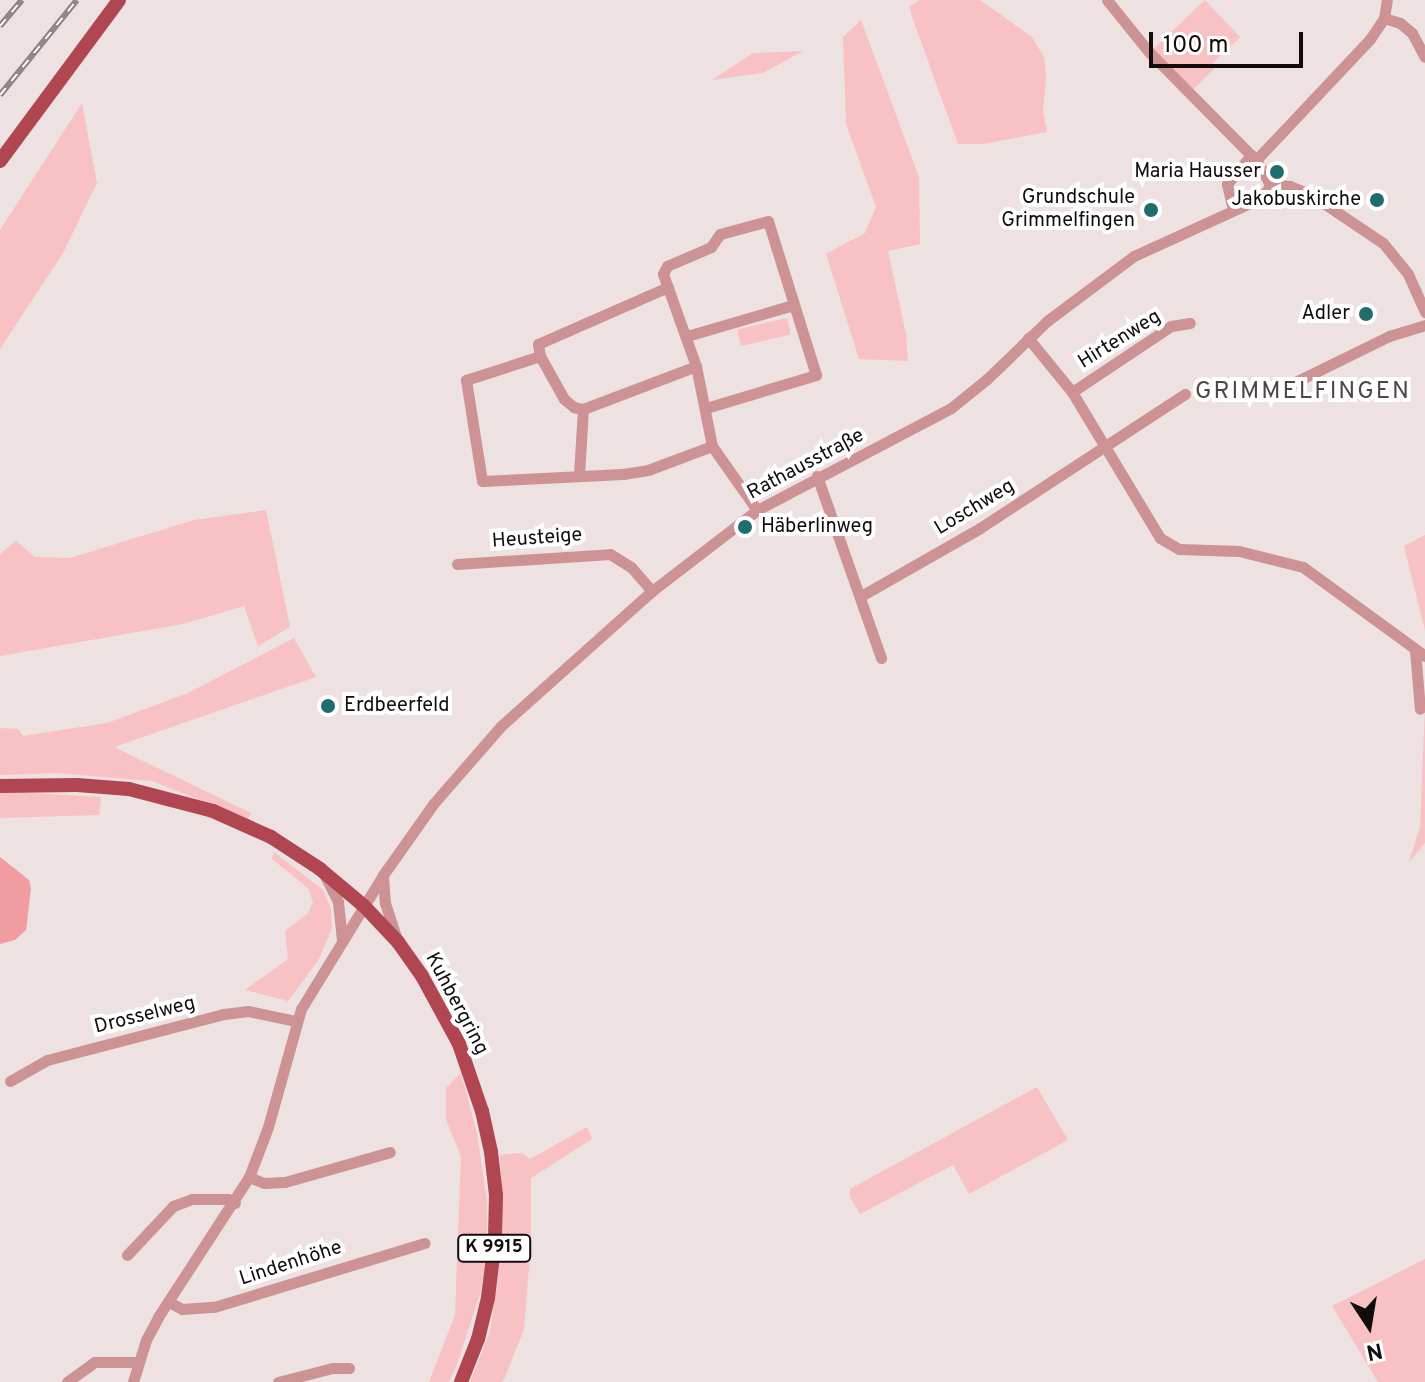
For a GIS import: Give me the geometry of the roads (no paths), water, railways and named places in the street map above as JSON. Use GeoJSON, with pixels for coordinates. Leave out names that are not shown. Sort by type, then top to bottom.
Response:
{"type":"FeatureCollection","features":[{"type":"Feature","properties":{"kind":"main road"},"geometry":{"type":"LineString","coordinates":[[0,161],[119,0]]}},
{"type":"Feature","properties":{"kind":"main road","name":"Kuhbergring"},"geometry":{"type":"LineString","coordinates":[[0,786],[77,785],[167,797],[230,818],[271,837],[320,869],[364,906],[398,942],[422,976],[459,1044],[482,1111],[491,1152],[496,1195],[488,1298],[478,1339],[461,1382]]}},
{"type":"Feature","properties":{"kind":"street"},"geometry":{"type":"LineString","coordinates":[[1107,0],[1149,52],[1254,158],[1270,184],[1290,186],[1310,194],[1383,243],[1408,274],[1425,312]]}},
{"type":"Feature","properties":{"kind":"street"},"geometry":{"type":"LineString","coordinates":[[1233,210],[1227,184],[1370,39],[1384,18],[1387,0]]}},
{"type":"Feature","properties":{"kind":"street"},"geometry":{"type":"LineString","coordinates":[[1384,18],[1400,23],[1412,33],[1425,57]]}},
{"type":"Feature","properties":{"kind":"street","name":"Rathausstraße"},"geometry":{"type":"LineString","coordinates":[[295,1021],[383,875],[434,803],[501,726],[652,591],[757,510],[951,408],[987,379],[1028,338],[1134,256],[1259,198],[1270,184]]}},
{"type":"Feature","properties":{"kind":"street"},"geometry":{"type":"LineString","coordinates":[[706,408],[816,375],[768,221],[720,234],[711,247],[667,266],[663,274],[696,366],[712,446],[757,510]]}},
{"type":"Feature","properties":{"kind":"street"},"geometry":{"type":"LineString","coordinates":[[668,287],[538,344],[540,356],[564,399],[574,407],[583,409],[696,366]]}},
{"type":"Feature","properties":{"kind":"street"},"geometry":{"type":"LineString","coordinates":[[687,336],[793,305]]}},
{"type":"Feature","properties":{"kind":"street","name":"Hirtenweg"},"geometry":{"type":"LineString","coordinates":[[1072,392],[1171,326],[1190,323]]}},
{"type":"Feature","properties":{"kind":"street"},"geometry":{"type":"LineString","coordinates":[[1265,393],[1279,390],[1389,336],[1425,325]]}},
{"type":"Feature","properties":{"kind":"street"},"geometry":{"type":"LineString","coordinates":[[1028,338],[1072,392],[1158,536],[1170,546],[1239,551],[1303,567],[1420,653],[1423,706]]}},
{"type":"Feature","properties":{"kind":"street"},"geometry":{"type":"LineString","coordinates":[[540,356],[466,380],[482,481],[623,474],[648,470],[712,446]]}},
{"type":"Feature","properties":{"kind":"street","name":"Loschweg"},"geometry":{"type":"LineString","coordinates":[[861,596],[980,528],[1185,394]]}},
{"type":"Feature","properties":{"kind":"street"},"geometry":{"type":"LineString","coordinates":[[579,474],[583,409]]}},
{"type":"Feature","properties":{"kind":"street"},"geometry":{"type":"LineString","coordinates":[[817,476],[881,658]]}},
{"type":"Feature","properties":{"kind":"street","name":"Heusteige"},"geometry":{"type":"LineString","coordinates":[[457,564],[610,554],[631,567],[652,591]]}},
{"type":"Feature","properties":{"kind":"street"},"geometry":{"type":"LineString","coordinates":[[320,869],[338,902],[342,941]]}},
{"type":"Feature","properties":{"kind":"street"},"geometry":{"type":"LineString","coordinates":[[383,875],[385,903],[398,942]]}},
{"type":"Feature","properties":{"kind":"street","name":"Drosselweg"},"geometry":{"type":"LineString","coordinates":[[10,1081],[47,1060],[224,1014],[248,1011],[295,1021]]}},
{"type":"Feature","properties":{"kind":"street"},"geometry":{"type":"LineString","coordinates":[[133,1382],[146,1340],[249,1177],[268,1127],[295,1021]]}},
{"type":"Feature","properties":{"kind":"street"},"geometry":{"type":"LineString","coordinates":[[249,1177],[264,1183],[285,1182],[390,1152]]}},
{"type":"Feature","properties":{"kind":"street"},"geometry":{"type":"LineString","coordinates":[[127,1255],[173,1206],[192,1199],[228,1199],[235,1203]]}},
{"type":"Feature","properties":{"kind":"street","name":"Lindenhöhe"},"geometry":{"type":"LineString","coordinates":[[169,1302],[182,1309],[214,1307],[425,1243]]}},
{"type":"Feature","properties":{"kind":"street"},"geometry":{"type":"LineString","coordinates":[[67,1382],[95,1362],[138,1362]]}},
{"type":"Feature","properties":{"kind":"street"},"geometry":{"type":"LineString","coordinates":[[278,1382],[332,1368],[349,1368]]}},
{"type":"Feature","properties":{"kind":"railway"},"geometry":{"type":"LineString","coordinates":[[0,26],[22,0]]}},
{"type":"Feature","properties":{"kind":"railway"},"geometry":{"type":"LineString","coordinates":[[0,95],[77,0]]}},
{"type":"Feature","properties":{"kind":"place","name":"Maria Hausser"},"geometry":{"type":"Point","coordinates":[1277,172]}},
{"type":"Feature","properties":{"kind":"place","name":"Jakobuskirche"},"geometry":{"type":"Point","coordinates":[1377,200]}},
{"type":"Feature","properties":{"kind":"place","name":"Grundschule Grimmelfingen"},"geometry":{"type":"Point","coordinates":[1151,210]}},
{"type":"Feature","properties":{"kind":"place","name":"Adler"},"geometry":{"type":"Point","coordinates":[1366,314]}},
{"type":"Feature","properties":{"kind":"place","name":"Häberlinweg"},"geometry":{"type":"Point","coordinates":[745,527]}},
{"type":"Feature","properties":{"kind":"place","name":"Erdbeerfeld"},"geometry":{"type":"Point","coordinates":[328,706]}},
{"type":"Feature","properties":{"kind":"district","name":"GRIMMELFINGEN"},"geometry":{"type":"Point","coordinates":[1303,393]}}]}
